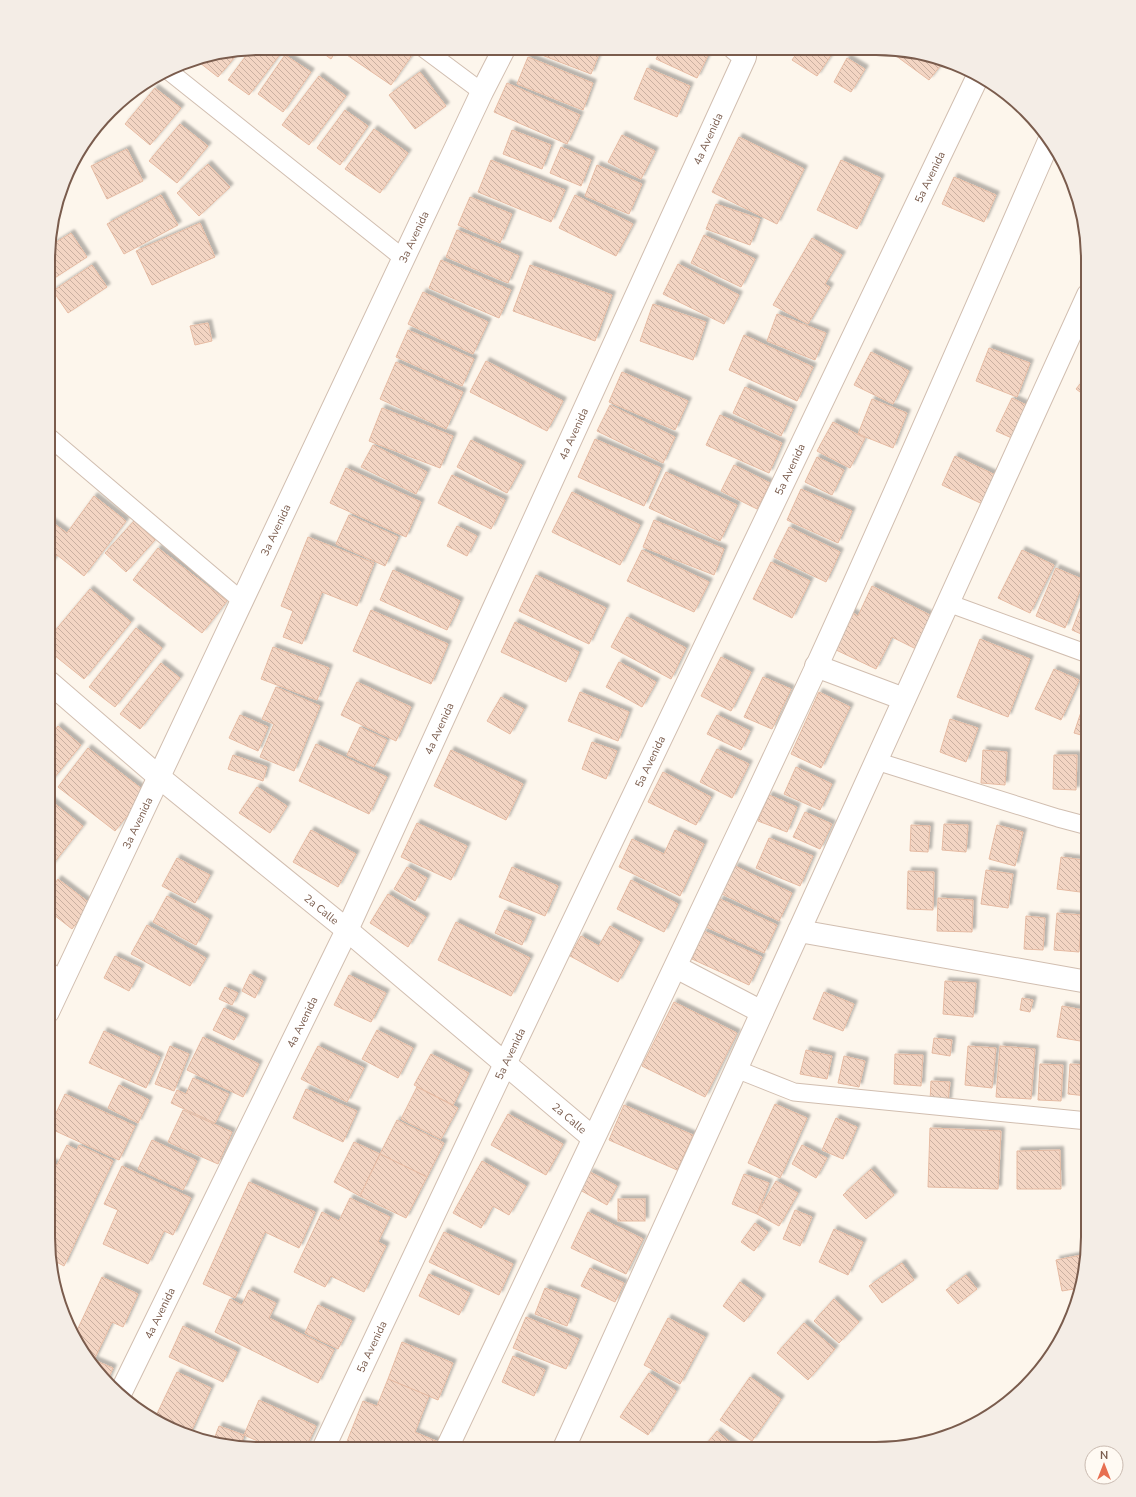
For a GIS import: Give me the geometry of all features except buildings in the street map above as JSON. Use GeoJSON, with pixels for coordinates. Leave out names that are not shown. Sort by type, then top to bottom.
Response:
{"type":"FeatureCollection","features":[{"type":"Feature","properties":{"kind":"street","name":"3a Avenida"},"geometry":{"type":"LineString","coordinates":[[56,976],[159,777],[482,92],[501,55]]}},
{"type":"Feature","properties":{"kind":"street","name":"4a Avenida"},"geometry":{"type":"LineString","coordinates":[[123,1389],[347,930],[739,55]]}},
{"type":"Feature","properties":{"kind":"street","name":"5a Avenida"},"geometry":{"type":"LineString","coordinates":[[327,1442],[505,1064],[976,81]]}},
{"type":"Feature","properties":{"kind":"street"},"geometry":{"type":"LineString","coordinates":[[450,1442],[676,967],[816,666],[971,321],[1047,147]]}},
{"type":"Feature","properties":{"kind":"street"},"geometry":{"type":"LineString","coordinates":[[567,1442],[1081,310]]}},
{"type":"Feature","properties":{"kind":"street"},"geometry":{"type":"LineString","coordinates":[[816,666],[904,699]]}},
{"type":"Feature","properties":{"kind":"street","name":"2a Calle"},"geometry":{"type":"LineString","coordinates":[[55,687],[159,777],[347,930],[594,1138]]}},
{"type":"Feature","properties":{"kind":"street"},"geometry":{"type":"LineString","coordinates":[[799,931],[1081,981]]}},
{"type":"Feature","properties":{"kind":"street"},"geometry":{"type":"LineString","coordinates":[[676,967],[762,1012]]}},
{"type":"Feature","properties":{"kind":"lane"},"geometry":{"type":"LineString","coordinates":[[432,55],[482,92]]}},
{"type":"Feature","properties":{"kind":"lane"},"geometry":{"type":"LineString","coordinates":[[173,74],[404,258]]}},
{"type":"Feature","properties":{"kind":"lane"},"geometry":{"type":"LineString","coordinates":[[55,440],[242,601]]}},
{"type":"Feature","properties":{"kind":"lane"},"geometry":{"type":"LineString","coordinates":[[948,603],[1081,651]]}},
{"type":"Feature","properties":{"kind":"lane"},"geometry":{"type":"LineString","coordinates":[[876,761],[1081,824]]}},
{"type":"Feature","properties":{"kind":"lane"},"geometry":{"type":"LineString","coordinates":[[736,1069],[794,1092],[1081,1120]]}}]}
